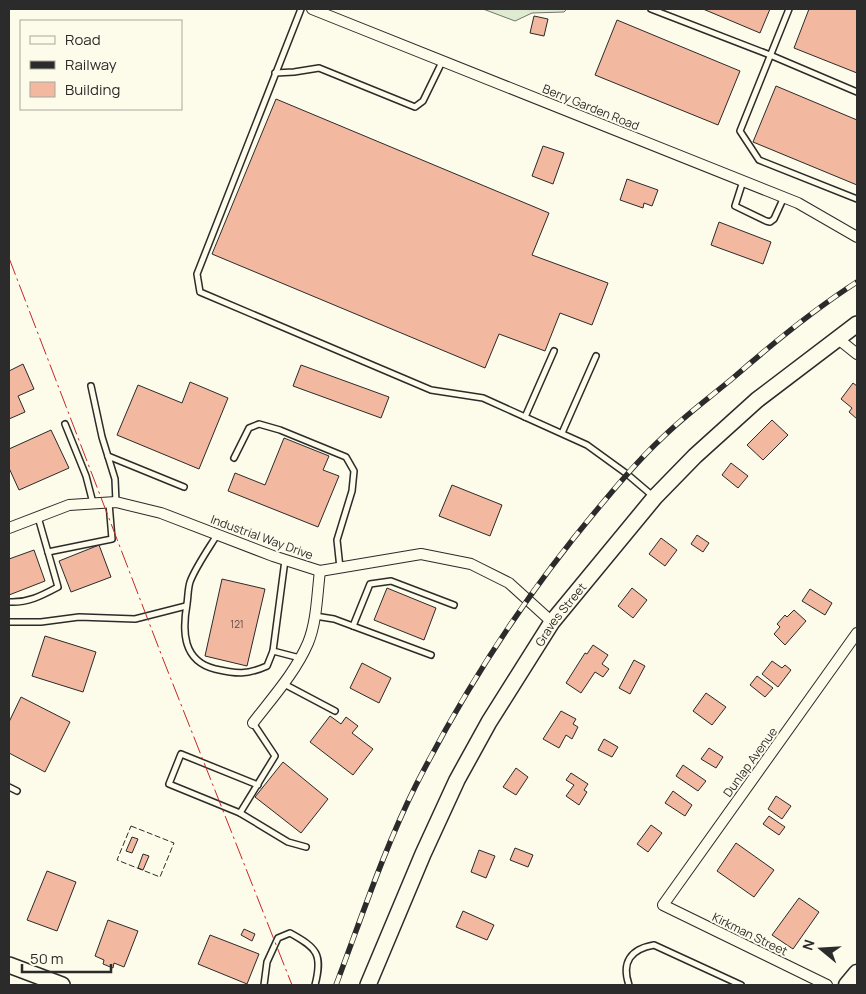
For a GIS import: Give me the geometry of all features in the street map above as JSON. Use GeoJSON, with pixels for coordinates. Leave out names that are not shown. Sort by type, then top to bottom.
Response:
{"type":"FeatureCollection","features":[{"type":"Feature","properties":{"kind":"main road"},"geometry":{"type":"LineString","coordinates":[[847,985],[857,973]]}},
{"type":"Feature","properties":{"kind":"street","name":"Berry Garden Road"},"geometry":{"type":"LineString","coordinates":[[312,9],[798,203],[857,237]]}},
{"type":"Feature","properties":{"kind":"street","name":"Graves Street"},"geometry":{"type":"LineString","coordinates":[[368,985],[423,854],[457,780],[489,722],[552,622],[655,497],[695,456],[757,400],[857,324]]}},
{"type":"Feature","properties":{"kind":"street"},"geometry":{"type":"LineString","coordinates":[[837,338],[857,354]]}},
{"type":"Feature","properties":{"kind":"street","name":"Industrial Way Drive"},"geometry":{"type":"LineString","coordinates":[[9,528],[70,505],[113,502],[161,513],[320,571],[421,554],[471,564],[509,583],[552,622]]}},
{"type":"Feature","properties":{"kind":"street"},"geometry":{"type":"LineString","coordinates":[[252,723],[293,671],[308,642],[314,616],[320,571]]}},
{"type":"Feature","properties":{"kind":"street","name":"Dunlap Avenue"},"geometry":{"type":"LineString","coordinates":[[663,905],[857,633]]}},
{"type":"Feature","properties":{"kind":"street","name":"Kirkman Street"},"geometry":{"type":"LineString","coordinates":[[663,905],[827,985]]}},
{"type":"Feature","properties":{"kind":"street"},"geometry":{"type":"LineString","coordinates":[[9,965],[62,985]]}},
{"type":"Feature","properties":{"kind":"lane"},"geometry":{"type":"LineString","coordinates":[[301,9],[197,274],[200,292],[431,390],[484,398],[587,444],[628,474],[655,497]]}},
{"type":"Feature","properties":{"kind":"lane"},"geometry":{"type":"LineString","coordinates":[[651,9],[770,55],[857,92]]}},
{"type":"Feature","properties":{"kind":"lane"},"geometry":{"type":"LineString","coordinates":[[789,9],[740,131],[759,160],[857,199]]}},
{"type":"Feature","properties":{"kind":"lane"},"geometry":{"type":"LineString","coordinates":[[276,73],[319,68],[415,107],[423,101],[442,61]]}},
{"type":"Feature","properties":{"kind":"lane"},"geometry":{"type":"LineString","coordinates":[[743,181],[734,206],[766,221],[770,222],[774,219],[784,198]]}},
{"type":"Feature","properties":{"kind":"lane"},"geometry":{"type":"LineString","coordinates":[[525,417],[554,350]]}},
{"type":"Feature","properties":{"kind":"lane"},"geometry":{"type":"LineString","coordinates":[[562,434],[596,356]]}},
{"type":"Feature","properties":{"kind":"lane"},"geometry":{"type":"LineString","coordinates":[[48,552],[112,539],[115,478],[102,437],[91,386]]}},
{"type":"Feature","properties":{"kind":"lane"},"geometry":{"type":"LineString","coordinates":[[65,424],[86,476],[93,503]]}},
{"type":"Feature","properties":{"kind":"lane"},"geometry":{"type":"LineString","coordinates":[[234,458],[249,428],[258,424],[346,457],[354,471],[352,491],[337,540],[340,568]]}},
{"type":"Feature","properties":{"kind":"lane"},"geometry":{"type":"LineString","coordinates":[[108,456],[184,487]]}},
{"type":"Feature","properties":{"kind":"lane"},"geometry":{"type":"LineString","coordinates":[[9,602],[36,599],[58,587],[38,517]]}},
{"type":"Feature","properties":{"kind":"lane"},"geometry":{"type":"LineString","coordinates":[[217,534],[190,581],[184,621],[187,646],[194,658],[206,667],[235,674],[253,672],[267,666],[273,651],[282,593],[282,573],[286,560]]}},
{"type":"Feature","properties":{"kind":"lane"},"geometry":{"type":"LineString","coordinates":[[354,626],[370,584],[391,581],[454,605]]}},
{"type":"Feature","properties":{"kind":"lane"},"geometry":{"type":"LineString","coordinates":[[9,622],[41,622],[79,617],[135,619],[186,606]]}},
{"type":"Feature","properties":{"kind":"lane"},"geometry":{"type":"LineString","coordinates":[[314,616],[334,619],[431,655]]}},
{"type":"Feature","properties":{"kind":"lane"},"geometry":{"type":"LineString","coordinates":[[273,651],[300,658]]}},
{"type":"Feature","properties":{"kind":"lane"},"geometry":{"type":"LineString","coordinates":[[283,684],[335,711]]}},
{"type":"Feature","properties":{"kind":"lane"},"geometry":{"type":"LineString","coordinates":[[240,813],[275,756],[252,723]]}},
{"type":"Feature","properties":{"kind":"lane"},"geometry":{"type":"LineString","coordinates":[[258,785],[181,754],[169,784],[240,813],[288,842],[306,847]]}},
{"type":"Feature","properties":{"kind":"lane"},"geometry":{"type":"LineString","coordinates":[[9,787],[17,791]]}},
{"type":"Feature","properties":{"kind":"lane"},"geometry":{"type":"LineString","coordinates":[[264,985],[267,962],[278,938],[290,934],[309,944],[317,956],[319,969],[315,985]]}},
{"type":"Feature","properties":{"kind":"lane"},"geometry":{"type":"LineString","coordinates":[[629,985],[626,976],[626,965],[632,954],[642,947],[654,945],[741,985]]}},
{"type":"Feature","properties":{"kind":"green space"},"geometry":{"type":"Polygon","coordinates":[[[483,9],[567,9],[564,12],[532,13],[515,21],[483,9]]]}},
{"type":"Feature","properties":{"kind":"building"},"geometry":{"type":"Polygon","coordinates":[[[703,9],[770,9],[760,33],[703,9]]]}},
{"type":"Feature","properties":{"kind":"building"},"geometry":{"type":"Polygon","coordinates":[[[809,9],[857,9],[857,73],[794,48],[809,9]]]}},
{"type":"Feature","properties":{"kind":"building"},"geometry":{"type":"Polygon","coordinates":[[[534,16],[548,19],[544,36],[530,33],[534,16]]]}},
{"type":"Feature","properties":{"kind":"building"},"geometry":{"type":"Polygon","coordinates":[[[617,20],[740,71],[718,125],[595,75],[617,20]]]}},
{"type":"Feature","properties":{"kind":"building"},"geometry":{"type":"Polygon","coordinates":[[[776,86],[857,120],[857,185],[753,142],[776,86]]]}},
{"type":"Feature","properties":{"kind":"building"},"geometry":{"type":"Polygon","coordinates":[[[276,99],[549,213],[532,255],[608,283],[592,325],[560,313],[545,351],[499,334],[485,368],[212,254],[276,99]]]}},
{"type":"Feature","properties":{"kind":"building"},"geometry":{"type":"Polygon","coordinates":[[[543,146],[564,153],[553,184],[532,176],[543,146]]]}},
{"type":"Feature","properties":{"kind":"building"},"geometry":{"type":"Polygon","coordinates":[[[627,179],[658,190],[652,206],[644,203],[643,208],[620,200],[627,179]]]}},
{"type":"Feature","properties":{"kind":"building"},"geometry":{"type":"Polygon","coordinates":[[[719,222],[771,242],[763,264],[711,245],[719,222]]]}},
{"type":"Feature","properties":{"kind":"building"},"geometry":{"type":"Polygon","coordinates":[[[23,364],[34,389],[18,396],[25,412],[9,419],[9,371],[23,364]]]}},
{"type":"Feature","properties":{"kind":"building"},"geometry":{"type":"Polygon","coordinates":[[[301,365],[389,397],[381,418],[293,386],[301,365]]]}},
{"type":"Feature","properties":{"kind":"building"},"geometry":{"type":"Polygon","coordinates":[[[190,382],[228,398],[199,469],[117,435],[138,385],[182,403],[190,382]]]}},
{"type":"Feature","properties":{"kind":"building"},"geometry":{"type":"Polygon","coordinates":[[[853,383],[857,386],[857,419],[849,412],[852,408],[841,399],[853,383]]]}},
{"type":"Feature","properties":{"kind":"building"},"geometry":{"type":"Polygon","coordinates":[[[772,420],[788,435],[763,460],[747,445],[772,420]]]}},
{"type":"Feature","properties":{"kind":"building"},"geometry":{"type":"Polygon","coordinates":[[[51,430],[69,468],[19,490],[9,468],[9,449],[51,430]]]}},
{"type":"Feature","properties":{"kind":"building"},"geometry":{"type":"Polygon","coordinates":[[[284,438],[329,456],[323,470],[339,476],[318,527],[228,491],[235,473],[265,485],[284,438]]]}},
{"type":"Feature","properties":{"kind":"building"},"geometry":{"type":"Polygon","coordinates":[[[731,463],[748,476],[738,488],[722,475],[731,463]]]}},
{"type":"Feature","properties":{"kind":"building"},"geometry":{"type":"Polygon","coordinates":[[[452,485],[502,505],[490,536],[439,516],[452,485]]]}},
{"type":"Feature","properties":{"kind":"building"},"geometry":{"type":"Polygon","coordinates":[[[697,535],[709,543],[703,552],[691,544],[697,535]]]}},
{"type":"Feature","properties":{"kind":"building"},"geometry":{"type":"Polygon","coordinates":[[[661,538],[677,550],[665,566],[649,554],[661,538]]]}},
{"type":"Feature","properties":{"kind":"building"},"geometry":{"type":"Polygon","coordinates":[[[99,545],[111,577],[71,592],[59,561],[99,545]]]}},
{"type":"Feature","properties":{"kind":"building"},"geometry":{"type":"Polygon","coordinates":[[[34,550],[45,581],[9,595],[9,559],[34,550]]]}},
{"type":"Feature","properties":{"kind":"building"},"geometry":{"type":"Polygon","coordinates":[[[222,579],[265,589],[247,666],[205,656],[222,579]]]}},
{"type":"Feature","properties":{"kind":"building"},"geometry":{"type":"Polygon","coordinates":[[[387,588],[436,608],[424,640],[374,620],[387,588]]]}},
{"type":"Feature","properties":{"kind":"building"},"geometry":{"type":"Polygon","coordinates":[[[632,588],[647,600],[633,618],[618,606],[632,588]]]}},
{"type":"Feature","properties":{"kind":"building"},"geometry":{"type":"Polygon","coordinates":[[[810,589],[832,603],[825,615],[802,601],[810,589]]]}},
{"type":"Feature","properties":{"kind":"building"},"geometry":{"type":"Polygon","coordinates":[[[794,610],[806,621],[785,645],[774,634],[780,627],[777,624],[785,615],[787,617],[794,610]]]}},
{"type":"Feature","properties":{"kind":"building"},"geometry":{"type":"Polygon","coordinates":[[[45,636],[96,652],[83,692],[32,676],[45,636]]]}},
{"type":"Feature","properties":{"kind":"building"},"geometry":{"type":"Polygon","coordinates":[[[593,645],[608,655],[602,664],[609,669],[603,677],[595,672],[581,693],[566,683],[585,653],[587,654],[593,645]]]}},
{"type":"Feature","properties":{"kind":"building"},"geometry":{"type":"Polygon","coordinates":[[[634,660],[645,666],[630,694],[619,688],[634,660]]]}},
{"type":"Feature","properties":{"kind":"building"},"geometry":{"type":"Polygon","coordinates":[[[772,661],[782,668],[785,665],[791,670],[778,687],[762,674],[772,661]]]}},
{"type":"Feature","properties":{"kind":"building"},"geometry":{"type":"Polygon","coordinates":[[[362,663],[391,678],[379,703],[350,688],[362,663]]]}},
{"type":"Feature","properties":{"kind":"building"},"geometry":{"type":"Polygon","coordinates":[[[757,676],[773,688],[765,697],[750,685],[757,676]]]}},
{"type":"Feature","properties":{"kind":"building"},"geometry":{"type":"Polygon","coordinates":[[[706,693],[726,707],[712,725],[693,711],[706,693]]]}},
{"type":"Feature","properties":{"kind":"building"},"geometry":{"type":"Polygon","coordinates":[[[21,697],[70,722],[45,772],[9,753],[9,722],[21,697]]]}},
{"type":"Feature","properties":{"kind":"building"},"geometry":{"type":"Polygon","coordinates":[[[561,711],[576,719],[573,724],[578,727],[572,739],[566,735],[559,748],[543,739],[561,711]]]}},
{"type":"Feature","properties":{"kind":"building"},"geometry":{"type":"Polygon","coordinates":[[[330,716],[341,724],[346,717],[358,726],[352,733],[373,749],[353,775],[310,742],[330,716]]]}},
{"type":"Feature","properties":{"kind":"building"},"geometry":{"type":"Polygon","coordinates":[[[604,739],[618,747],[612,757],[598,750],[604,739]]]}},
{"type":"Feature","properties":{"kind":"building"},"geometry":{"type":"Polygon","coordinates":[[[709,748],[723,757],[716,768],[701,759],[709,748]]]}},
{"type":"Feature","properties":{"kind":"building"},"geometry":{"type":"Polygon","coordinates":[[[283,762],[328,799],[301,833],[255,797],[283,762]]]}},
{"type":"Feature","properties":{"kind":"building"},"geometry":{"type":"Polygon","coordinates":[[[683,765],[706,781],[698,791],[676,776],[683,765]]]}},
{"type":"Feature","properties":{"kind":"building"},"geometry":{"type":"Polygon","coordinates":[[[516,768],[528,777],[516,795],[503,787],[516,768]]]}},
{"type":"Feature","properties":{"kind":"building"},"geometry":{"type":"Polygon","coordinates":[[[571,773],[588,784],[584,790],[587,792],[579,805],[566,796],[574,785],[566,780],[571,773]]]}},
{"type":"Feature","properties":{"kind":"building"},"geometry":{"type":"Polygon","coordinates":[[[673,791],[692,805],[685,816],[665,803],[673,791]]]}},
{"type":"Feature","properties":{"kind":"building"},"geometry":{"type":"Polygon","coordinates":[[[776,796],[791,806],[782,819],[768,809],[776,796]]]}},
{"type":"Feature","properties":{"kind":"building"},"geometry":{"type":"Polygon","coordinates":[[[769,816],[785,827],[779,835],[763,824],[769,816]]]}},
{"type":"Feature","properties":{"kind":"building"},"geometry":{"type":"Polygon","coordinates":[[[651,825],[662,833],[648,852],[637,844],[651,825]]]}},
{"type":"Feature","properties":{"kind":"building"},"geometry":{"type":"Polygon","coordinates":[[[132,837],[138,839],[132,853],[126,851],[132,837]]]}},
{"type":"Feature","properties":{"kind":"building"},"geometry":{"type":"Polygon","coordinates":[[[736,843],[774,870],[754,897],[717,871],[736,843]]]}},
{"type":"Feature","properties":{"kind":"building"},"geometry":{"type":"Polygon","coordinates":[[[515,848],[533,855],[528,867],[510,860],[515,848]]]}},
{"type":"Feature","properties":{"kind":"building"},"geometry":{"type":"Polygon","coordinates":[[[479,850],[495,856],[486,878],[471,872],[479,850]]]}},
{"type":"Feature","properties":{"kind":"building"},"geometry":{"type":"Polygon","coordinates":[[[143,854],[149,856],[143,870],[138,868],[143,854]]]}},
{"type":"Feature","properties":{"kind":"building"},"geometry":{"type":"Polygon","coordinates":[[[47,871],[76,882],[57,931],[27,920],[47,871]]]}},
{"type":"Feature","properties":{"kind":"building"},"geometry":{"type":"Polygon","coordinates":[[[799,898],[819,912],[793,949],[772,935],[799,898]]]}},
{"type":"Feature","properties":{"kind":"building"},"geometry":{"type":"Polygon","coordinates":[[[463,911],[494,925],[487,940],[456,927],[463,911]]]}},
{"type":"Feature","properties":{"kind":"building"},"geometry":{"type":"Polygon","coordinates":[[[108,920],[138,931],[124,967],[114,963],[113,968],[103,964],[104,960],[95,956],[108,920]]]}},
{"type":"Feature","properties":{"kind":"building"},"geometry":{"type":"Polygon","coordinates":[[[244,929],[255,934],[252,941],[241,935],[244,929]]]}},
{"type":"Feature","properties":{"kind":"building"},"geometry":{"type":"Polygon","coordinates":[[[210,935],[259,954],[247,984],[198,964],[210,935]]]}},
{"type":"Feature","properties":{"kind":"railway"},"geometry":{"type":"LineString","coordinates":[[336,985],[383,859],[416,785],[476,678],[544,577],[619,484],[669,431],[793,328],[857,282]]}},
{"type":"Feature","properties":{"kind":"fence"},"geometry":{"type":"LineString","coordinates":[[131,826],[174,843],[160,877],[117,860],[131,826]]}},
{"type":"Feature","properties":{"kind":"power"},"geometry":{"type":"LineString","coordinates":[[9,258],[163,659],[292,985]]}}]}
